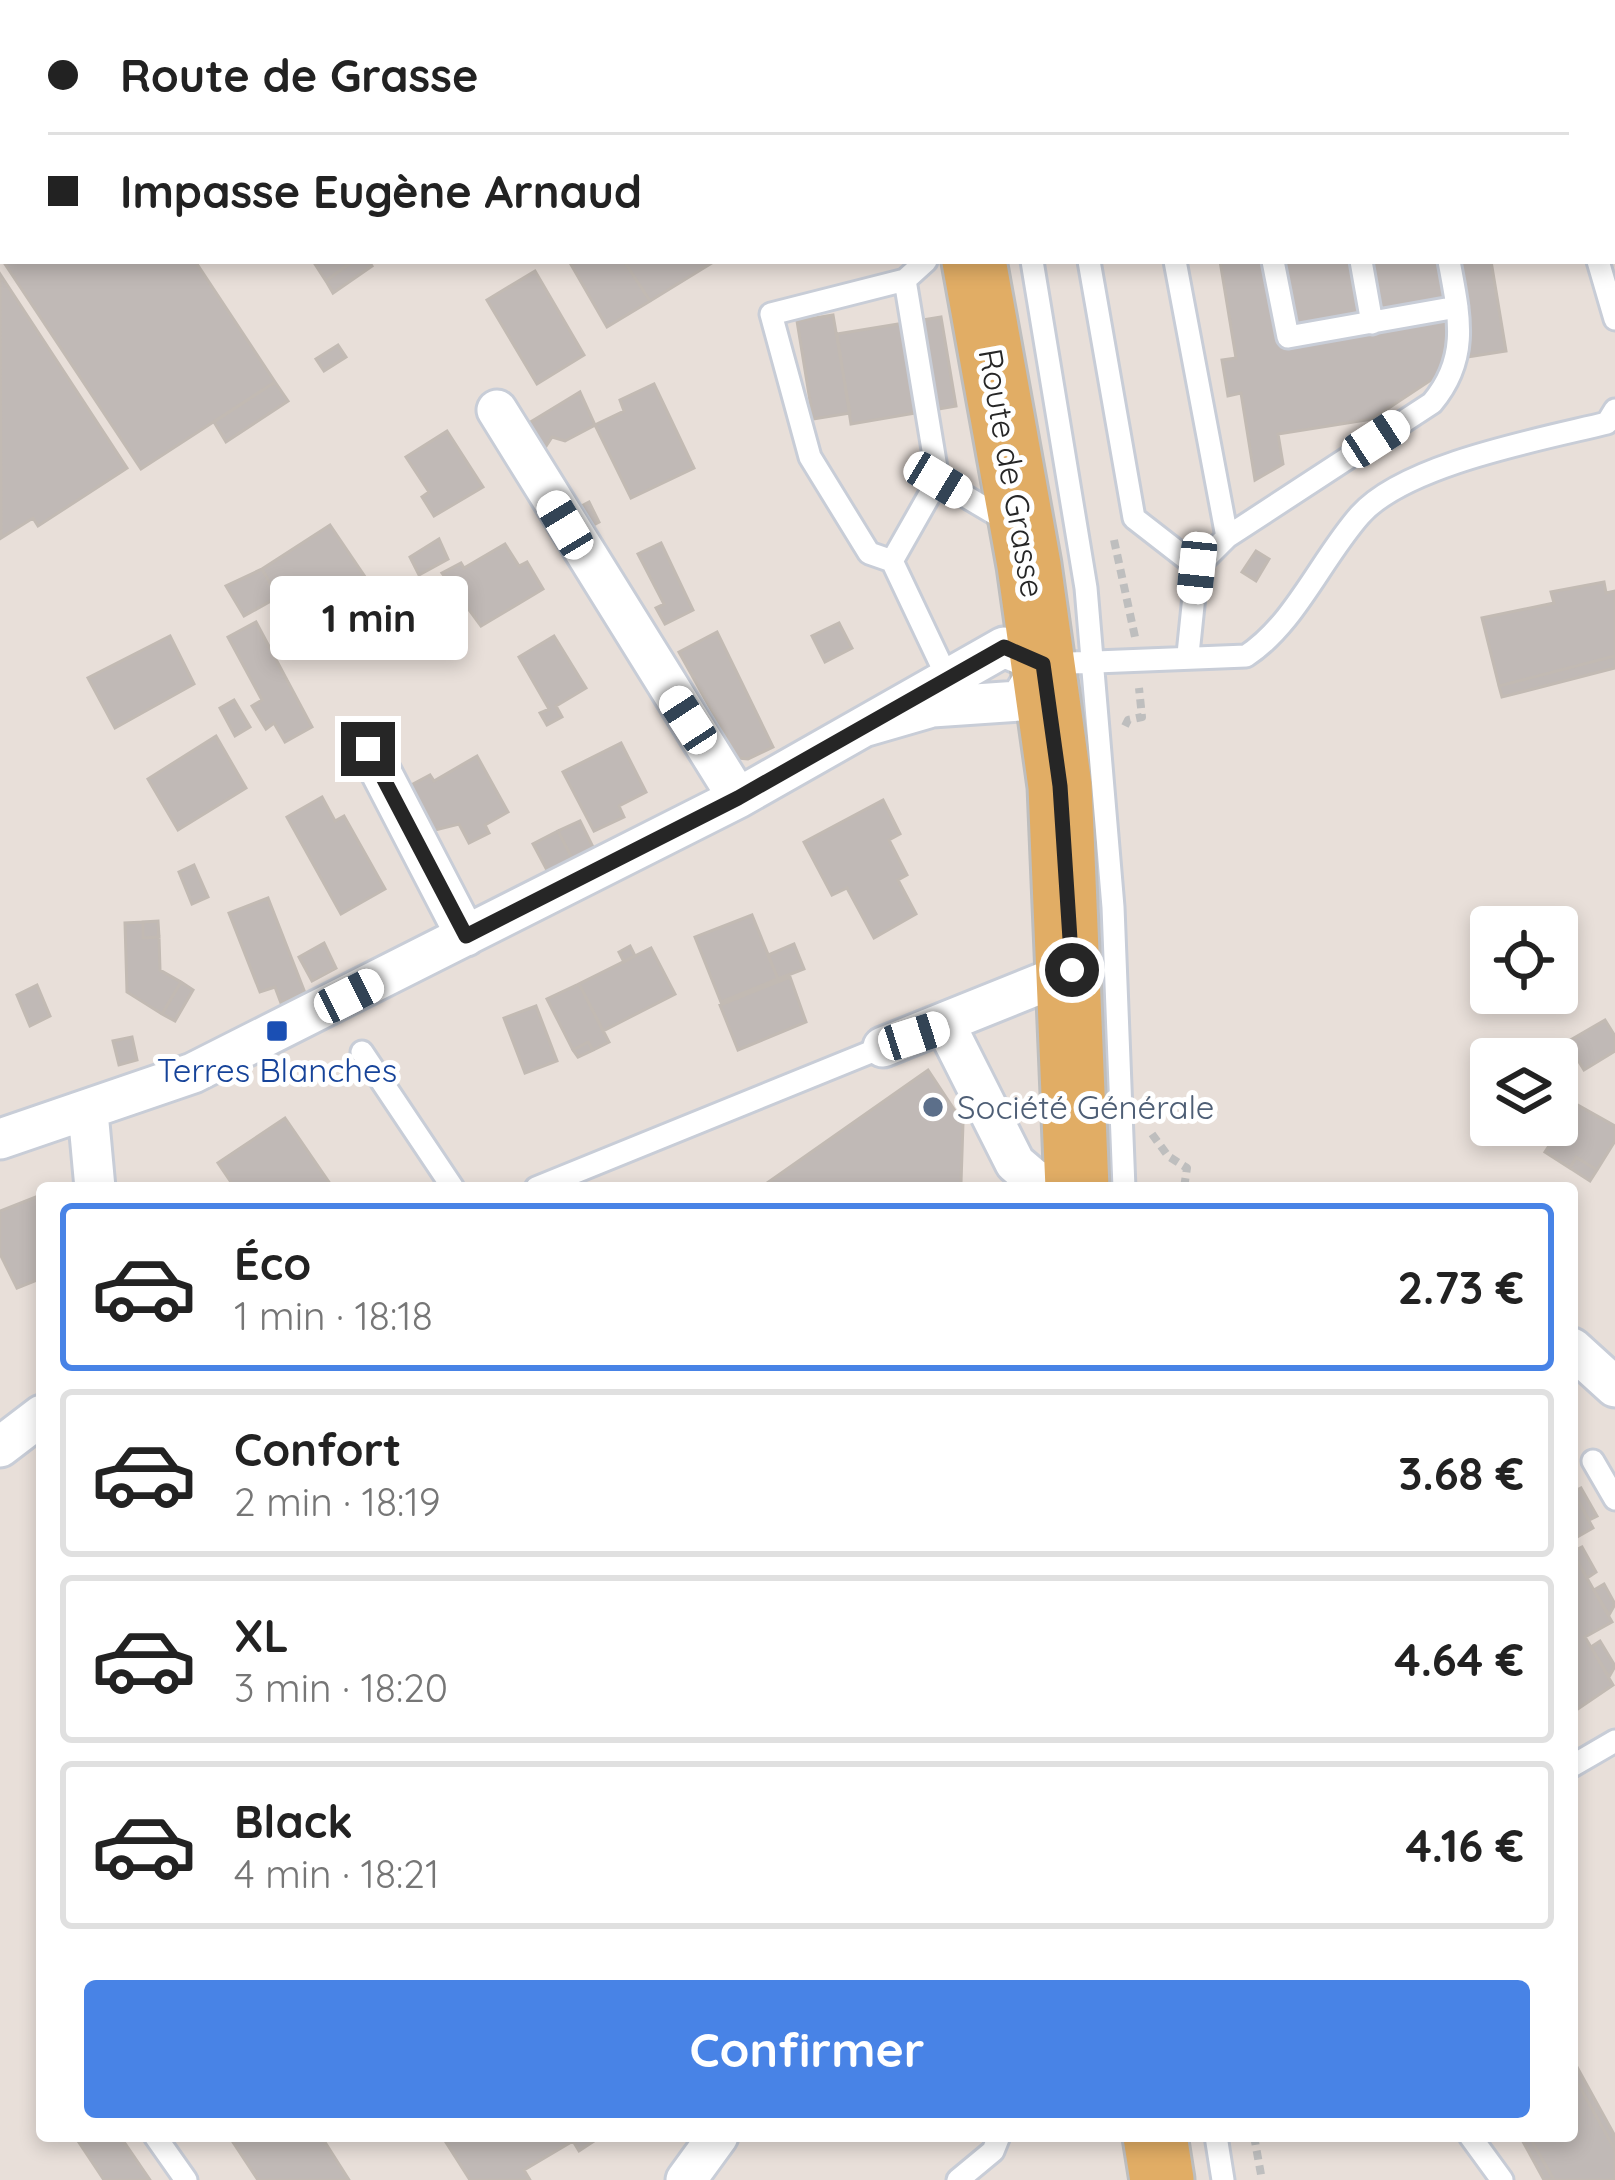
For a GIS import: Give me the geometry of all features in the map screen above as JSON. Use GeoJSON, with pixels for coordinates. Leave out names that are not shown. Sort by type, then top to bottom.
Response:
{"type":"FeatureCollection","features":[{"type":"Feature","properties":{"kind":"main road","name":"Route de Grasse"},"geometry":{"type":"LineString","coordinates":[[975,264],[1023,531],[1068,665],[1060,786],[1072,970],[1075,1182]]}},
{"type":"Feature","properties":{"kind":"main road"},"geometry":{"type":"LineString","coordinates":[[1156,2142],[1162,2180]]}},
{"type":"Feature","properties":{"kind":"street"},"geometry":{"type":"LineString","coordinates":[[497,410],[738,798]]}},
{"type":"Feature","properties":{"kind":"street"},"geometry":{"type":"LineString","coordinates":[[0,1139],[193,1073],[738,798],[1004,647],[1068,665]]}},
{"type":"Feature","properties":{"kind":"street"},"geometry":{"type":"LineString","coordinates":[[863,727],[932,706],[1020,701],[1068,665]]}},
{"type":"Feature","properties":{"kind":"street"},"geometry":{"type":"LineString","coordinates":[[368,749],[466,936]]}},
{"type":"Feature","properties":{"kind":"street"},"geometry":{"type":"LineString","coordinates":[[883,1047],[946,1026],[1072,970]]}},
{"type":"Feature","properties":{"kind":"street"},"geometry":{"type":"LineString","coordinates":[[946,1026],[1015,1163],[1035,1180],[1045,1182]]}},
{"type":"Feature","properties":{"kind":"street"},"geometry":{"type":"LineString","coordinates":[[88,1112],[94,1182]]}},
{"type":"Feature","properties":{"kind":"street"},"geometry":{"type":"LineString","coordinates":[[1578,1353],[1615,1387]]}},
{"type":"Feature","properties":{"kind":"street"},"geometry":{"type":"LineString","coordinates":[[0,1447],[36,1420]]}},
{"type":"Feature","properties":{"kind":"street"},"geometry":{"type":"LineString","coordinates":[[686,2180],[714,2142]]}},
{"type":"Feature","properties":{"kind":"lane"},"geometry":{"type":"LineString","coordinates":[[923,264],[905,280],[771,314],[810,457],[868,553],[892,561],[947,677]]}},
{"type":"Feature","properties":{"kind":"lane"},"geometry":{"type":"LineString","coordinates":[[1033,264],[1076,514],[1068,665],[1113,908],[1124,1182]]}},
{"type":"Feature","properties":{"kind":"lane"},"geometry":{"type":"LineString","coordinates":[[1090,264],[1134,518],[1197,568]]}},
{"type":"Feature","properties":{"kind":"lane"},"geometry":{"type":"LineString","coordinates":[[1176,264],[1227,537]]}},
{"type":"Feature","properties":{"kind":"lane"},"geometry":{"type":"LineString","coordinates":[[1274,264],[1288,337],[1457,307]]}},
{"type":"Feature","properties":{"kind":"lane"},"geometry":{"type":"LineString","coordinates":[[1362,264],[1372,323]]}},
{"type":"Feature","properties":{"kind":"lane"},"geometry":{"type":"LineString","coordinates":[[1188,654],[1197,568],[1227,537],[1432,403],[1452,380],[1459,344],[1450,264]]}},
{"type":"Feature","properties":{"kind":"lane"},"geometry":{"type":"LineString","coordinates":[[1599,264],[1615,320]]}},
{"type":"Feature","properties":{"kind":"lane"},"geometry":{"type":"LineString","coordinates":[[892,561],[938,480],[905,280]]}},
{"type":"Feature","properties":{"kind":"lane"},"geometry":{"type":"LineString","coordinates":[[1068,665],[1188,654],[1246,656],[1273,638],[1365,509],[1467,458],[1607,423],[1615,410]]}},
{"type":"Feature","properties":{"kind":"lane"},"geometry":{"type":"LineString","coordinates":[[938,480],[1023,531]]}},
{"type":"Feature","properties":{"kind":"lane"},"geometry":{"type":"LineString","coordinates":[[551,1182],[883,1047]]}},
{"type":"Feature","properties":{"kind":"lane"},"geometry":{"type":"LineString","coordinates":[[362,1052],[449,1182]]}},
{"type":"Feature","properties":{"kind":"lane"},"geometry":{"type":"LineString","coordinates":[[1593,1461],[1615,1499]]}},
{"type":"Feature","properties":{"kind":"lane"},"geometry":{"type":"LineString","coordinates":[[1578,1763],[1615,1741]]}},
{"type":"Feature","properties":{"kind":"lane"},"geometry":{"type":"LineString","coordinates":[[159,2142],[186,2180]]}},
{"type":"Feature","properties":{"kind":"lane"},"geometry":{"type":"LineString","coordinates":[[958,2180],[993,2151],[997,2142]]}},
{"type":"Feature","properties":{"kind":"lane"},"geometry":{"type":"LineString","coordinates":[[1217,2142],[1223,2180]]}},
{"type":"Feature","properties":{"kind":"lane"},"geometry":{"type":"LineString","coordinates":[[1474,2142],[1502,2180]]}},
{"type":"Feature","properties":{"kind":"path"},"geometry":{"type":"LineString","coordinates":[[1185,1182],[1187,1168]]}},
{"type":"Feature","properties":{"kind":"path"},"geometry":{"type":"LineString","coordinates":[[1255,2142],[1262,2180]]}},
{"type":"Feature","properties":{"kind":"building"},"geometry":{"type":"Polygon","coordinates":[[[5,264],[197,264],[275,382],[141,469],[5,264]]]}},
{"type":"Feature","properties":{"kind":"building"},"geometry":{"type":"Polygon","coordinates":[[[315,264],[349,264],[326,281],[315,264]]]}},
{"type":"Feature","properties":{"kind":"building"},"geometry":{"type":"Polygon","coordinates":[[[348,264],[372,266],[333,293],[326,281],[348,264]]]}},
{"type":"Feature","properties":{"kind":"building"},"geometry":{"type":"Polygon","coordinates":[[[571,264],[626,264],[650,301],[607,327],[571,264]]]}},
{"type":"Feature","properties":{"kind":"building"},"geometry":{"type":"Polygon","coordinates":[[[626,264],[710,264],[650,301],[626,264]]]}},
{"type":"Feature","properties":{"kind":"building"},"geometry":{"type":"Polygon","coordinates":[[[1220,264],[1492,264],[1506,351],[1448,360],[1449,368],[1372,419],[1278,434],[1283,464],[1255,480],[1241,393],[1228,396],[1222,360],[1236,358],[1220,264]]]}},
{"type":"Feature","properties":{"kind":"building"},"geometry":{"type":"Polygon","coordinates":[[[535,271],[584,355],[537,384],[487,300],[535,271]]]}},
{"type":"Feature","properties":{"kind":"building"},"geometry":{"type":"Polygon","coordinates":[[[0,274],[127,468],[38,526],[33,518],[1,538],[0,274]]]}},
{"type":"Feature","properties":{"kind":"building"},"geometry":{"type":"Polygon","coordinates":[[[833,315],[850,413],[813,419],[797,321],[833,315]]]}},
{"type":"Feature","properties":{"kind":"building"},"geometry":{"type":"Polygon","coordinates":[[[941,317],[956,406],[851,424],[837,334],[941,317]]]}},
{"type":"Feature","properties":{"kind":"building"},"geometry":{"type":"Polygon","coordinates":[[[338,345],[346,357],[324,371],[316,359],[338,345]]]}},
{"type":"Feature","properties":{"kind":"building"},"geometry":{"type":"Polygon","coordinates":[[[275,382],[288,401],[226,442],[214,422],[275,382]]]}},
{"type":"Feature","properties":{"kind":"building"},"geometry":{"type":"Polygon","coordinates":[[[654,384],[694,468],[631,498],[595,425],[624,411],[620,400],[654,384]]]}},
{"type":"Feature","properties":{"kind":"building"},"geometry":{"type":"Polygon","coordinates":[[[580,392],[595,425],[565,441],[552,437],[541,454],[524,426],[580,392]]]}},
{"type":"Feature","properties":{"kind":"building"},"geometry":{"type":"Polygon","coordinates":[[[447,431],[483,487],[434,516],[422,497],[429,492],[406,457],[447,431]]]}},
{"type":"Feature","properties":{"kind":"building"},"geometry":{"type":"Polygon","coordinates":[[[589,502],[599,522],[586,529],[576,509],[589,502]]]}},
{"type":"Feature","properties":{"kind":"building"},"geometry":{"type":"Polygon","coordinates":[[[330,525],[374,590],[328,619],[304,583],[278,597],[262,569],[330,525]]]}},
{"type":"Feature","properties":{"kind":"building"},"geometry":{"type":"Polygon","coordinates":[[[439,539],[448,559],[419,575],[410,557],[439,539]]]}},
{"type":"Feature","properties":{"kind":"building"},"geometry":{"type":"Polygon","coordinates":[[[661,543],[693,610],[665,624],[656,608],[664,604],[638,554],[661,543]]]}},
{"type":"Feature","properties":{"kind":"building"},"geometry":{"type":"Polygon","coordinates":[[[505,544],[519,566],[527,562],[543,589],[481,626],[442,573],[461,563],[464,568],[505,544]]]}},
{"type":"Feature","properties":{"kind":"building"},"geometry":{"type":"Polygon","coordinates":[[[1256,551],[1269,559],[1256,581],[1242,572],[1256,551]]]}},
{"type":"Feature","properties":{"kind":"building"},"geometry":{"type":"Polygon","coordinates":[[[262,569],[278,597],[244,616],[226,586],[262,569]]]}},
{"type":"Feature","properties":{"kind":"building"},"geometry":{"type":"Polygon","coordinates":[[[1604,582],[1606,593],[1615,591],[1615,656],[1499,686],[1482,618],[1554,603],[1551,592],[1604,582]]]}},
{"type":"Feature","properties":{"kind":"building"},"geometry":{"type":"Polygon","coordinates":[[[256,622],[312,727],[285,742],[274,723],[266,729],[252,706],[262,700],[228,637],[256,622]]]}},
{"type":"Feature","properties":{"kind":"building"},"geometry":{"type":"Polygon","coordinates":[[[839,623],[852,648],[825,662],[812,636],[839,623]]]}},
{"type":"Feature","properties":{"kind":"building"},"geometry":{"type":"Polygon","coordinates":[[[717,632],[773,747],[748,759],[738,758],[679,652],[717,632]]]}},
{"type":"Feature","properties":{"kind":"building"},"geometry":{"type":"Polygon","coordinates":[[[170,636],[194,684],[115,728],[88,678],[170,636]]]}},
{"type":"Feature","properties":{"kind":"building"},"geometry":{"type":"Polygon","coordinates":[[[554,636],[586,688],[556,706],[562,717],[547,725],[540,713],[549,709],[519,657],[554,636]]]}},
{"type":"Feature","properties":{"kind":"building"},"geometry":{"type":"Polygon","coordinates":[[[1615,656],[1615,668],[1502,697],[1499,686],[1615,656]]]}},
{"type":"Feature","properties":{"kind":"building"},"geometry":{"type":"Polygon","coordinates":[[[234,700],[250,727],[235,736],[220,708],[234,700]]]}},
{"type":"Feature","properties":{"kind":"building"},"geometry":{"type":"Polygon","coordinates":[[[216,736],[246,788],[178,830],[148,779],[216,736]]]}},
{"type":"Feature","properties":{"kind":"building"},"geometry":{"type":"Polygon","coordinates":[[[621,743],[646,792],[619,806],[624,817],[594,831],[563,772],[621,743]]]}},
{"type":"Feature","properties":{"kind":"building"},"geometry":{"type":"Polygon","coordinates":[[[477,756],[508,812],[485,825],[489,833],[469,843],[459,824],[435,830],[411,785],[430,775],[434,781],[477,756]]]}},
{"type":"Feature","properties":{"kind":"building"},"geometry":{"type":"Polygon","coordinates":[[[322,797],[335,821],[344,816],[385,889],[341,914],[287,817],[322,797]]]}},
{"type":"Feature","properties":{"kind":"building"},"geometry":{"type":"Polygon","coordinates":[[[883,800],[900,834],[889,840],[907,875],[898,880],[916,914],[874,938],[847,888],[832,895],[804,842],[883,800]]]}},
{"type":"Feature","properties":{"kind":"building"},"geometry":{"type":"Polygon","coordinates":[[[580,821],[594,849],[573,860],[558,831],[580,821]]]}},
{"type":"Feature","properties":{"kind":"building"},"geometry":{"type":"Polygon","coordinates":[[[558,831],[573,860],[548,872],[533,844],[558,831]]]}},
{"type":"Feature","properties":{"kind":"building"},"geometry":{"type":"Polygon","coordinates":[[[194,865],[208,897],[192,904],[179,872],[194,865]]]}},
{"type":"Feature","properties":{"kind":"building"},"geometry":{"type":"Polygon","coordinates":[[[268,898],[305,993],[281,1003],[275,987],[260,992],[229,913],[268,898]]]}},
{"type":"Feature","properties":{"kind":"building"},"geometry":{"type":"Polygon","coordinates":[[[752,915],[778,979],[721,1002],[695,937],[752,915]]]}},
{"type":"Feature","properties":{"kind":"building"},"geometry":{"type":"Polygon","coordinates":[[[158,921],[159,937],[143,938],[143,922],[158,921]]]}},
{"type":"Feature","properties":{"kind":"building"},"geometry":{"type":"Polygon","coordinates":[[[143,922],[143,938],[159,937],[160,970],[181,982],[162,1014],[127,992],[125,923],[143,922]]]}},
{"type":"Feature","properties":{"kind":"building"},"geometry":{"type":"Polygon","coordinates":[[[324,943],[336,968],[312,981],[299,957],[324,943]]]}},
{"type":"Feature","properties":{"kind":"building"},"geometry":{"type":"Polygon","coordinates":[[[794,944],[804,969],[778,979],[768,955],[794,944]]]}},
{"type":"Feature","properties":{"kind":"building"},"geometry":{"type":"Polygon","coordinates":[[[630,946],[635,956],[624,962],[619,952],[630,946]]]}},
{"type":"Feature","properties":{"kind":"building"},"geometry":{"type":"Polygon","coordinates":[[[651,948],[675,994],[603,1031],[579,984],[651,948]]]}},
{"type":"Feature","properties":{"kind":"building"},"geometry":{"type":"Polygon","coordinates":[[[790,977],[806,1022],[738,1050],[720,1005],[790,977]]]}},
{"type":"Feature","properties":{"kind":"building"},"geometry":{"type":"Polygon","coordinates":[[[181,982],[193,990],[175,1021],[162,1014],[181,982]]]}},
{"type":"Feature","properties":{"kind":"building"},"geometry":{"type":"Polygon","coordinates":[[[579,984],[609,1042],[593,1050],[588,1042],[573,1050],[547,999],[579,984]]]}},
{"type":"Feature","properties":{"kind":"building"},"geometry":{"type":"Polygon","coordinates":[[[37,985],[50,1016],[30,1026],[17,995],[37,985]]]}},
{"type":"Feature","properties":{"kind":"building"},"geometry":{"type":"Polygon","coordinates":[[[536,1006],[557,1061],[525,1073],[504,1018],[536,1006]]]}},
{"type":"Feature","properties":{"kind":"building"},"geometry":{"type":"Polygon","coordinates":[[[1605,1020],[1615,1036],[1615,1051],[1584,1070],[1578,1060],[1578,1038],[1574,1038],[1605,1020]]]}},
{"type":"Feature","properties":{"kind":"building"},"geometry":{"type":"Polygon","coordinates":[[[132,1037],[137,1060],[119,1065],[113,1041],[132,1037]]]}},
{"type":"Feature","properties":{"kind":"building"},"geometry":{"type":"Polygon","coordinates":[[[588,1042],[593,1050],[578,1057],[573,1050],[588,1042]]]}},
{"type":"Feature","properties":{"kind":"building"},"geometry":{"type":"Polygon","coordinates":[[[928,1070],[963,1123],[961,1182],[769,1182],[928,1070]]]}},
{"type":"Feature","properties":{"kind":"building"},"geometry":{"type":"Polygon","coordinates":[[[1578,1105],[1615,1126],[1615,1141],[1597,1170],[1576,1157],[1570,1168],[1545,1152],[1549,1146],[1578,1146],[1578,1105]]]}},
{"type":"Feature","properties":{"kind":"building"},"geometry":{"type":"Polygon","coordinates":[[[285,1118],[329,1182],[231,1182],[218,1163],[285,1118]]]}},
{"type":"Feature","properties":{"kind":"building"},"geometry":{"type":"Polygon","coordinates":[[[1576,1157],[1597,1170],[1590,1181],[1570,1168],[1576,1157]]]}},
{"type":"Feature","properties":{"kind":"building"},"geometry":{"type":"Polygon","coordinates":[[[36,1197],[36,1280],[17,1288],[0,1254],[0,1211],[36,1197]]]}},
{"type":"Feature","properties":{"kind":"building"},"geometry":{"type":"Polygon","coordinates":[[[1578,1490],[1597,1516],[1589,1520],[1578,1501],[1578,1490]]]}},
{"type":"Feature","properties":{"kind":"building"},"geometry":{"type":"Polygon","coordinates":[[[1578,1501],[1593,1528],[1578,1537],[1578,1501]]]}},
{"type":"Feature","properties":{"kind":"building"},"geometry":{"type":"Polygon","coordinates":[[[1582,1547],[1596,1572],[1587,1578],[1578,1562],[1582,1547]]]}},
{"type":"Feature","properties":{"kind":"building"},"geometry":{"type":"Polygon","coordinates":[[[1578,1562],[1612,1622],[1585,1637],[1613,1685],[1578,1709],[1578,1562]]]}},
{"type":"Feature","properties":{"kind":"building"},"geometry":{"type":"Polygon","coordinates":[[[1604,1584],[1615,1604],[1609,1615],[1594,1590],[1604,1584]]]}},
{"type":"Feature","properties":{"kind":"building"},"geometry":{"type":"Polygon","coordinates":[[[1600,1641],[1615,1666],[1609,1677],[1591,1647],[1600,1641]]]}},
{"type":"Feature","properties":{"kind":"building"},"geometry":{"type":"Polygon","coordinates":[[[1578,2069],[1615,2136],[1615,2150],[1578,2084],[1578,2069]]]}},
{"type":"Feature","properties":{"kind":"building"},"geometry":{"type":"Polygon","coordinates":[[[1578,2084],[1615,2150],[1615,2180],[1554,2180],[1532,2142],[1578,2142],[1578,2084]]]}},
{"type":"Feature","properties":{"kind":"building"},"geometry":{"type":"Polygon","coordinates":[[[79,2142],[124,2142],[150,2180],[104,2180],[79,2142]]]}},
{"type":"Feature","properties":{"kind":"building"},"geometry":{"type":"Polygon","coordinates":[[[233,2142],[325,2142],[349,2180],[258,2180],[233,2142]]]}},
{"type":"Feature","properties":{"kind":"building"},"geometry":{"type":"Polygon","coordinates":[[[446,2142],[571,2142],[524,2170],[530,2180],[470,2180],[446,2142]]]}},
{"type":"Feature","properties":{"kind":"building"},"geometry":{"type":"Polygon","coordinates":[[[1523,2142],[1532,2142],[1554,2180],[1544,2180],[1523,2142]]]}},
{"type":"Feature","properties":{"kind":"place","name":"Terres Blanches"},"geometry":{"type":"Point","coordinates":[277,1031]}},
{"type":"Feature","properties":{"kind":"place","name":"Société Générale"},"geometry":{"type":"Point","coordinates":[933,1107]}},
{"type":"Feature","properties":{"kind":"route"},"geometry":{"type":"LineString","coordinates":[[368,749],[466,936],[738,798],[1004,647],[1027,653],[1043,664],[1060,786],[1072,970]]}}]}
